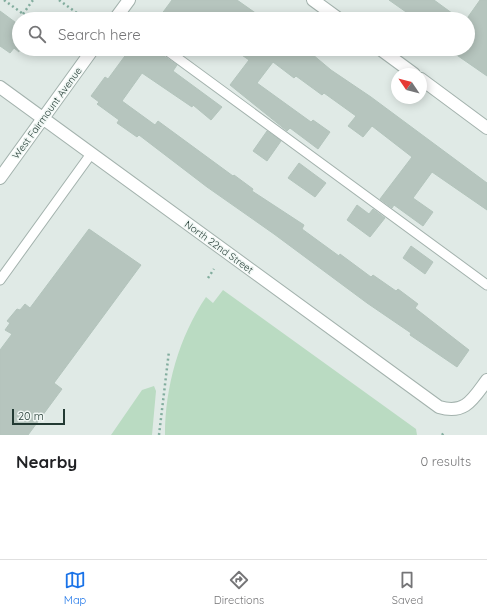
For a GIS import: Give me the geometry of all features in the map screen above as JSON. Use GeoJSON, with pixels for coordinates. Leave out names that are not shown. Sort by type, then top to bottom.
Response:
{"type":"FeatureCollection","features":[{"type":"Feature","properties":{"kind":"street"},"geometry":{"type":"LineString","coordinates":[[122,12],[129,0]]}},
{"type":"Feature","properties":{"kind":"street"},"geometry":{"type":"LineString","coordinates":[[313,0],[329,12]]}},
{"type":"Feature","properties":{"kind":"street","name":"West Fairmount Avenue"},"geometry":{"type":"LineString","coordinates":[[0,178],[88,56]]}},
{"type":"Feature","properties":{"kind":"street"},"geometry":{"type":"LineString","coordinates":[[390,56],[406,68]]}},
{"type":"Feature","properties":{"kind":"street"},"geometry":{"type":"LineString","coordinates":[[427,83],[487,128]]}},
{"type":"Feature","properties":{"kind":"street","name":"North 22nd Street"},"geometry":{"type":"LineString","coordinates":[[0,87],[439,407],[449,410],[459,409],[468,404],[487,380]]}},
{"type":"Feature","properties":{"kind":"lane"},"geometry":{"type":"LineString","coordinates":[[175,56],[487,285]]}},
{"type":"Feature","properties":{"kind":"lane"},"geometry":{"type":"LineString","coordinates":[[0,280],[92,154]]}},
{"type":"Feature","properties":{"kind":"path"},"geometry":{"type":"LineString","coordinates":[[4,0],[20,12]]}},
{"type":"Feature","properties":{"kind":"path"},"geometry":{"type":"LineString","coordinates":[[24,12],[33,0]]}},
{"type":"Feature","properties":{"kind":"path"},"geometry":{"type":"LineString","coordinates":[[59,0],[75,12]]}},
{"type":"Feature","properties":{"kind":"path"},"geometry":{"type":"LineString","coordinates":[[208,278],[214,269]]}},
{"type":"Feature","properties":{"kind":"path"},"geometry":{"type":"LineString","coordinates":[[159,435],[169,351]]}},
{"type":"Feature","properties":{"kind":"path"},"geometry":{"type":"LineString","coordinates":[[442,435],[445,431]]}},
{"type":"Feature","properties":{"kind":"green space"},"geometry":{"type":"Polygon","coordinates":[[[223,290],[416,429],[417,435],[165,435],[171,381],[181,346],[196,312],[206,297],[213,303],[223,290]]]}},
{"type":"Feature","properties":{"kind":"green space"},"geometry":{"type":"Polygon","coordinates":[[[154,386],[156,391],[152,435],[111,435],[142,390],[154,386]]]}},
{"type":"Feature","properties":{"kind":"building"},"geometry":{"type":"Polygon","coordinates":[[[172,0],[237,0],[254,12],[163,12],[172,0]]]}},
{"type":"Feature","properties":{"kind":"building"},"geometry":{"type":"Polygon","coordinates":[[[389,0],[434,0],[450,12],[406,12],[389,0]]]}},
{"type":"Feature","properties":{"kind":"building"},"geometry":{"type":"Polygon","coordinates":[[[480,0],[487,0],[487,76],[458,56],[475,56],[475,12],[472,12],[480,0]]]}},
{"type":"Feature","properties":{"kind":"building"},"geometry":{"type":"Polygon","coordinates":[[[0,11],[12,20],[12,50],[10,53],[0,46],[0,11]]]}},
{"type":"Feature","properties":{"kind":"building"},"geometry":{"type":"Polygon","coordinates":[[[125,56],[164,56],[177,65],[173,71],[222,107],[211,120],[193,105],[192,107],[142,73],[122,101],[155,125],[158,121],[253,189],[252,191],[304,225],[302,229],[339,256],[340,254],[371,277],[373,275],[396,291],[398,289],[418,304],[415,308],[469,350],[457,367],[410,335],[411,333],[367,303],[274,234],[207,187],[139,135],[137,137],[117,123],[119,120],[97,104],[99,102],[91,96],[105,77],[108,79],[125,56]]]}},
{"type":"Feature","properties":{"kind":"building"},"geometry":{"type":"Polygon","coordinates":[[[243,56],[314,56],[331,70],[371,97],[487,183],[487,210],[432,172],[413,198],[433,212],[423,226],[394,205],[392,208],[380,199],[412,157],[372,126],[363,137],[348,126],[356,116],[324,93],[322,95],[296,76],[294,78],[273,62],[257,83],[311,122],[313,120],[330,132],[318,149],[290,128],[287,131],[230,85],[249,60],[243,56]]]}},
{"type":"Feature","properties":{"kind":"building"},"geometry":{"type":"Polygon","coordinates":[[[267,131],[281,141],[267,161],[253,151],[267,131]]]}},
{"type":"Feature","properties":{"kind":"building"},"geometry":{"type":"Polygon","coordinates":[[[299,163],[326,183],[315,197],[288,178],[299,163]]]}},
{"type":"Feature","properties":{"kind":"building"},"geometry":{"type":"Polygon","coordinates":[[[357,205],[369,214],[373,209],[385,218],[370,237],[347,220],[357,205]]]}},
{"type":"Feature","properties":{"kind":"building"},"geometry":{"type":"Polygon","coordinates":[[[89,229],[141,265],[54,383],[62,389],[28,435],[0,435],[0,350],[12,334],[5,330],[10,323],[7,321],[17,309],[20,310],[25,304],[30,308],[89,229]]]}},
{"type":"Feature","properties":{"kind":"building"},"geometry":{"type":"Polygon","coordinates":[[[411,246],[433,262],[425,274],[403,258],[411,246]]]}}]}
